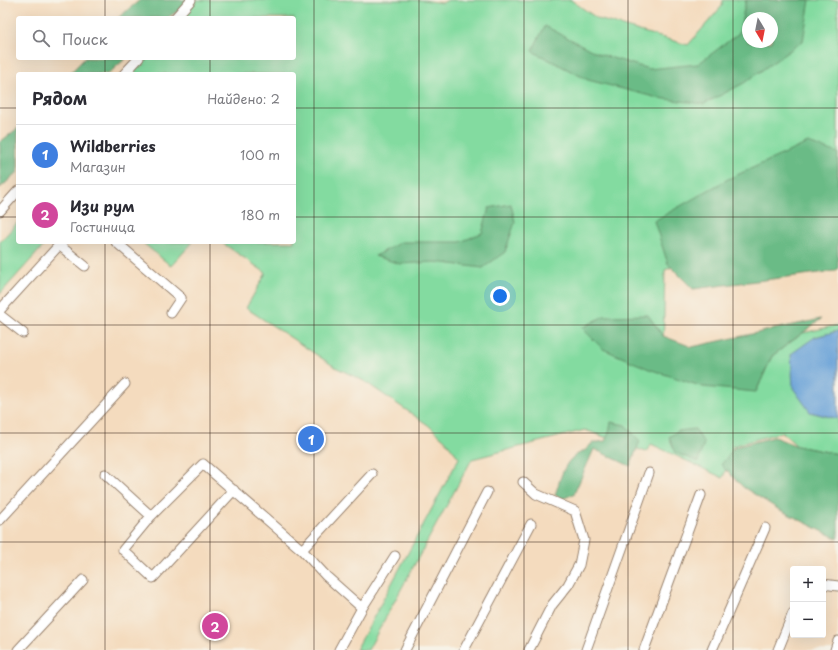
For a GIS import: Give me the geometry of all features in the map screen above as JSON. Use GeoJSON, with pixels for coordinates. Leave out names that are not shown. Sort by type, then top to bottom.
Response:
{"type":"FeatureCollection","features":[{"type":"Feature","properties":{"kind":"lane"},"geometry":{"type":"LineString","coordinates":[[177,16],[191,0]]}},
{"type":"Feature","properties":{"kind":"lane"},"geometry":{"type":"LineString","coordinates":[[126,72],[137,60]]}},
{"type":"Feature","properties":{"kind":"lane"},"geometry":{"type":"LineString","coordinates":[[0,210],[16,194]]}},
{"type":"Feature","properties":{"kind":"lane"},"geometry":{"type":"LineString","coordinates":[[0,310],[60,244],[85,266]]}},
{"type":"Feature","properties":{"kind":"lane"},"geometry":{"type":"LineString","coordinates":[[118,244],[181,298],[171,313]]}},
{"type":"Feature","properties":{"kind":"lane"},"geometry":{"type":"LineString","coordinates":[[0,315],[23,333]]}},
{"type":"Feature","properties":{"kind":"lane"},"geometry":{"type":"LineString","coordinates":[[0,520],[124,384]]}},
{"type":"Feature","properties":{"kind":"lane"},"geometry":{"type":"LineString","coordinates":[[234,490],[154,578],[123,550],[151,516],[203,464],[234,490],[302,550],[326,576],[362,608]]}},
{"type":"Feature","properties":{"kind":"lane"},"geometry":{"type":"LineString","coordinates":[[586,650],[649,473]]}},
{"type":"Feature","properties":{"kind":"lane"},"geometry":{"type":"LineString","coordinates":[[105,474],[151,516]]}},
{"type":"Feature","properties":{"kind":"lane"},"geometry":{"type":"LineString","coordinates":[[302,550],[372,474]]}},
{"type":"Feature","properties":{"kind":"lane"},"geometry":{"type":"LineString","coordinates":[[523,482],[536,494],[575,511],[584,540],[579,564],[568,585],[552,605],[529,650]]}},
{"type":"Feature","properties":{"kind":"lane"},"geometry":{"type":"LineString","coordinates":[[405,650],[486,492]]}},
{"type":"Feature","properties":{"kind":"lane"},"geometry":{"type":"LineString","coordinates":[[644,650],[701,495]]}},
{"type":"Feature","properties":{"kind":"lane"},"geometry":{"type":"LineString","coordinates":[[464,650],[531,524]]}},
{"type":"Feature","properties":{"kind":"lane"},"geometry":{"type":"LineString","coordinates":[[712,650],[765,528]]}},
{"type":"Feature","properties":{"kind":"lane"},"geometry":{"type":"LineString","coordinates":[[339,650],[362,608],[395,556]]}},
{"type":"Feature","properties":{"kind":"lane"},"geometry":{"type":"LineString","coordinates":[[18,650],[83,580]]}},
{"type":"Feature","properties":{"kind":"lane"},"geometry":{"type":"LineString","coordinates":[[826,584],[838,586]]}},
{"type":"Feature","properties":{"kind":"lane"},"geometry":{"type":"LineString","coordinates":[[778,650],[790,620]]}},
{"type":"Feature","properties":{"kind":"lane"},"geometry":{"type":"LineString","coordinates":[[835,650],[838,642]]}},
{"type":"Feature","properties":{"kind":"green space"},"geometry":{"type":"Polygon","coordinates":[[[140,0],[194,0],[170,16],[120,16],[140,0]]]}},
{"type":"Feature","properties":{"kind":"green space"},"geometry":{"type":"Polygon","coordinates":[[[190,0],[424,0],[442,3],[448,0],[571,0],[598,19],[688,45],[722,6],[723,0],[838,0],[838,199],[665,270],[663,354],[757,390],[772,356],[803,333],[838,325],[838,331],[815,337],[810,412],[838,419],[838,454],[797,446],[782,432],[733,446],[723,478],[651,444],[646,452],[585,430],[472,459],[368,650],[356,650],[459,458],[445,440],[428,425],[364,381],[335,367],[246,308],[266,273],[224,244],[296,244],[296,72],[130,72],[139,60],[296,60],[296,16],[174,16],[190,0]]]}},
{"type":"Feature","properties":{"kind":"green space"},"geometry":{"type":"Polygon","coordinates":[[[746,0],[810,0],[803,41],[744,83],[704,104],[658,98],[588,80],[532,51],[545,26],[599,54],[649,69],[698,64],[739,33],[742,19],[742,48],[778,48],[778,12],[743,12],[746,0]]]}},
{"type":"Feature","properties":{"kind":"green space"},"geometry":{"type":"Polygon","coordinates":[[[83,60],[124,60],[110,72],[71,72],[83,60]]]}},
{"type":"Feature","properties":{"kind":"green space"},"geometry":{"type":"Polygon","coordinates":[[[16,130],[16,174],[0,188],[0,142],[16,130]]]}},
{"type":"Feature","properties":{"kind":"green space"},"geometry":{"type":"Polygon","coordinates":[[[808,143],[838,153],[838,268],[835,271],[693,289],[668,264],[654,221],[728,179],[808,143]]]}},
{"type":"Feature","properties":{"kind":"green space"},"geometry":{"type":"Polygon","coordinates":[[[511,204],[515,222],[505,252],[483,268],[435,262],[400,264],[375,256],[401,242],[460,242],[482,233],[489,208],[511,204]]]}},
{"type":"Feature","properties":{"kind":"green space"},"geometry":{"type":"Polygon","coordinates":[[[16,224],[16,244],[45,244],[0,294],[0,242],[16,224]]]}},
{"type":"Feature","properties":{"kind":"green space"},"geometry":{"type":"Polygon","coordinates":[[[144,244],[191,244],[171,266],[144,244]]]}},
{"type":"Feature","properties":{"kind":"green space"},"geometry":{"type":"Polygon","coordinates":[[[648,315],[663,336],[692,347],[821,319],[772,356],[756,392],[703,387],[649,369],[603,349],[582,328],[604,316],[648,315]]]}},
{"type":"Feature","properties":{"kind":"green space"},"geometry":{"type":"Polygon","coordinates":[[[611,422],[625,425],[640,441],[630,466],[594,449],[574,494],[562,499],[555,495],[563,471],[572,458],[587,449],[592,443],[605,441],[609,433],[611,422]]]}},
{"type":"Feature","properties":{"kind":"green space"},"geometry":{"type":"Polygon","coordinates":[[[695,429],[704,443],[698,462],[676,453],[669,437],[678,431],[695,429]]]}},
{"type":"Feature","properties":{"kind":"green space"},"geometry":{"type":"Polygon","coordinates":[[[774,437],[797,446],[838,454],[838,539],[778,509],[743,487],[721,465],[735,447],[774,437]]]}},
{"type":"Feature","properties":{"kind":"water"},"geometry":{"type":"Polygon","coordinates":[[[838,331],[838,419],[810,412],[793,388],[791,354],[815,337],[838,331]]]}},
{"type":"Feature","properties":{"kind":"place","name":"Wildberries"},"geometry":{"type":"Point","coordinates":[311,439]}},
{"type":"Feature","properties":{"kind":"place","name":"Изи рум"},"geometry":{"type":"Point","coordinates":[215,626]}}]}
